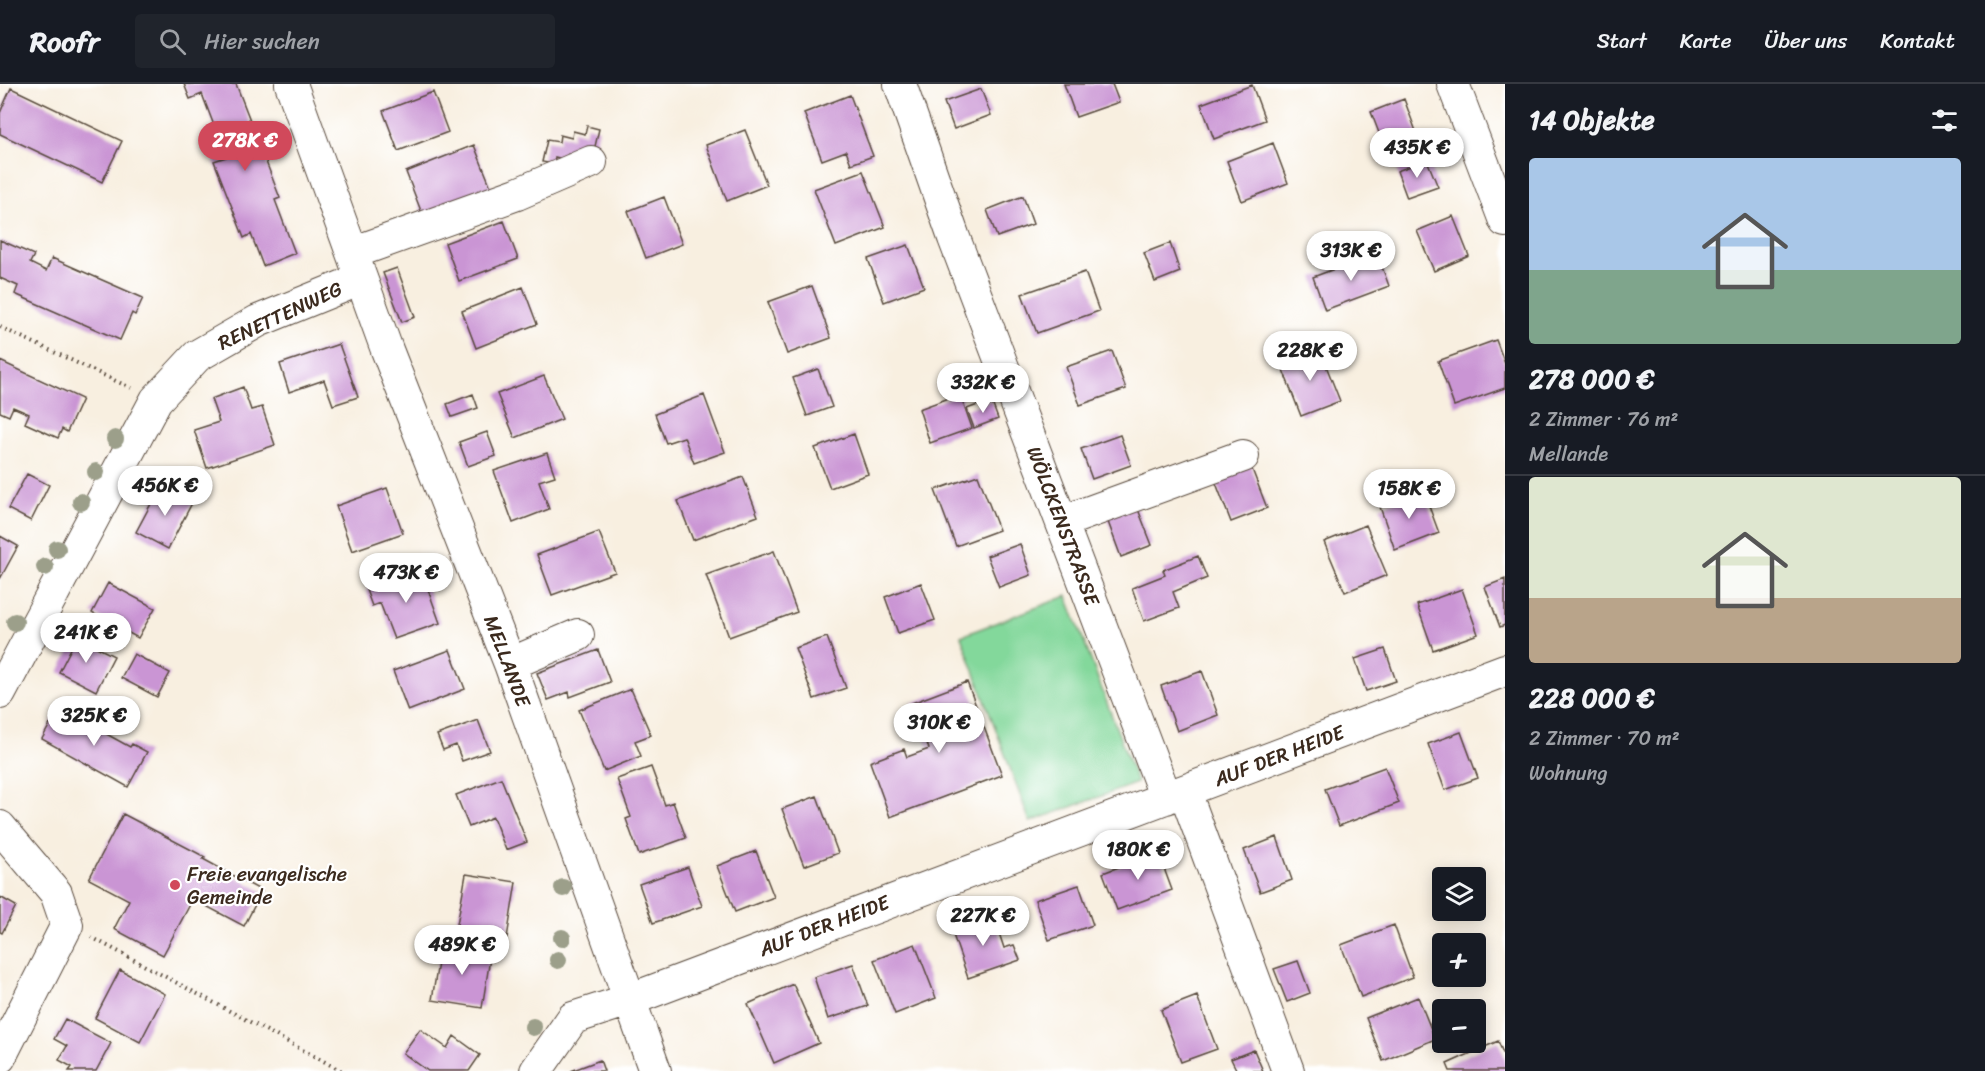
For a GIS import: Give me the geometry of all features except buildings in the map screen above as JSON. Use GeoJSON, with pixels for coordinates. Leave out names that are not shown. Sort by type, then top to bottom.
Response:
{"type":"FeatureCollection","features":[{"type":"Feature","properties":{"kind":"street","name":"MELLANDE"},"geometry":{"type":"LineString","coordinates":[[291,84],[458,535],[510,664],[655,1071]]}},
{"type":"Feature","properties":{"kind":"street","name":"WÖLCKENSTRASSE"},"geometry":{"type":"LineString","coordinates":[[900,84],[954,238],[1062,522],[1288,1071]]}},
{"type":"Feature","properties":{"kind":"street"},"geometry":{"type":"LineString","coordinates":[[1454,84],[1505,221]]}},
{"type":"Feature","properties":{"kind":"street","name":"RENETTENWEG"},"geometry":{"type":"LineString","coordinates":[[0,693],[156,400],[197,356],[357,266],[591,162]]}},
{"type":"Feature","properties":{"kind":"street"},"geometry":{"type":"LineString","coordinates":[[1062,522],[1243,456]]}},
{"type":"Feature","properties":{"kind":"street"},"geometry":{"type":"LineString","coordinates":[[510,664],[578,635]]}},
{"type":"Feature","properties":{"kind":"street","name":"AUF DER HEIDE"},"geometry":{"type":"LineString","coordinates":[[536,1071],[573,1018],[629,1000],[1505,670]]}},
{"type":"Feature","properties":{"kind":"street"},"geometry":{"type":"LineString","coordinates":[[0,827],[56,892],[67,925],[0,1057]]}},
{"type":"Feature","properties":{"kind":"path"},"geometry":{"type":"LineString","coordinates":[[0,327],[156,400]]}},
{"type":"Feature","properties":{"kind":"path"},"geometry":{"type":"LineString","coordinates":[[67,925],[342,1071]]}},
{"type":"Feature","properties":{"kind":"green space"},"geometry":{"type":"Polygon","coordinates":[[[1067,596],[1137,783],[1030,822],[961,636],[1067,596]]]}},
{"type":"Feature","properties":{"kind":"place","name":"Freie evangelische Gemeinde"},"geometry":{"type":"Point","coordinates":[175,885]}}]}
